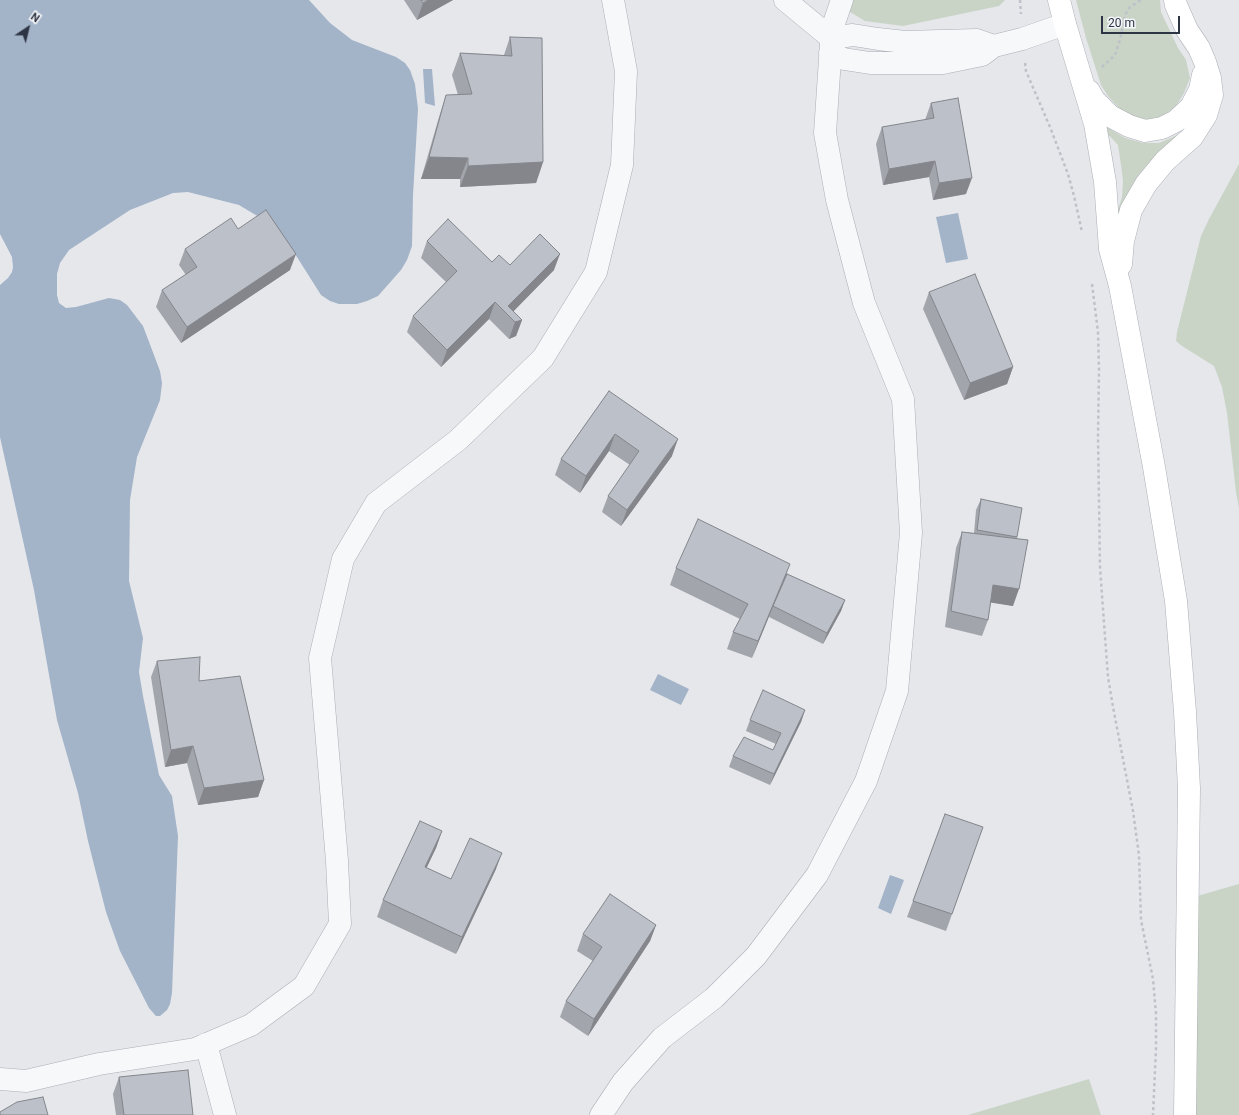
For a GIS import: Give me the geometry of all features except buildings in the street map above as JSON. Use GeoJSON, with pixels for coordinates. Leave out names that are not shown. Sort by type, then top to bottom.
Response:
{"type":"FeatureCollection","features":[{"type":"Feature","properties":{"kind":"main road"},"geometry":{"type":"LineString","coordinates":[[1059,0],[1095,124],[1105,182],[1110,249],[1120,286],[1154,467],[1176,601],[1185,712],[1189,788],[1184,1115]]}},
{"type":"Feature","properties":{"kind":"main road"},"geometry":{"type":"LineString","coordinates":[[1120,286],[1123,241],[1131,210],[1146,184],[1165,161],[1192,137],[1206,115],[1212,95],[1210,78],[1205,62],[1199,48],[1187,30],[1176,5],[1176,0]]}},
{"type":"Feature","properties":{"kind":"main road"},"geometry":{"type":"LineString","coordinates":[[1080,74],[1094,100],[1110,116],[1129,126],[1145,131],[1162,128],[1176,121],[1191,107],[1200,90],[1205,62]]}},
{"type":"Feature","properties":{"kind":"street"},"geometry":{"type":"LineString","coordinates":[[0,1079],[26,1081],[99,1064],[195,1049],[251,1025],[304,986],[340,924],[337,860],[320,658],[343,559],[376,503],[458,440],[543,358],[596,272],[622,165],[626,71],[613,0]]}},
{"type":"Feature","properties":{"kind":"street"},"geometry":{"type":"LineString","coordinates":[[785,0],[844,60],[870,63],[943,64],[982,55],[994,46],[1065,24]]}},
{"type":"Feature","properties":{"kind":"street"},"geometry":{"type":"LineString","coordinates":[[601,1115],[623,1082],[662,1038],[714,998],[756,956],[817,875],[866,781],[897,691],[911,533],[903,399],[864,303],[838,200],[825,133],[832,29],[842,0]]}},
{"type":"Feature","properties":{"kind":"street"},"geometry":{"type":"LineString","coordinates":[[206,1044],[224,1115]]}},
{"type":"Feature","properties":{"kind":"path"},"geometry":{"type":"LineString","coordinates":[[1020,0],[1022,38],[1026,70],[1068,174],[1083,235]]}},
{"type":"Feature","properties":{"kind":"path"},"geometry":{"type":"LineString","coordinates":[[1080,74],[1095,72],[1115,55],[1120,40],[1125,15],[1130,7],[1141,0]]}},
{"type":"Feature","properties":{"kind":"path"},"geometry":{"type":"LineString","coordinates":[[1091,279],[1098,332],[1100,559],[1108,677],[1133,811],[1139,855],[1141,920],[1152,979],[1156,1014],[1153,1115]]}},
{"type":"Feature","properties":{"kind":"shaded area"},"geometry":{"type":"Polygon","coordinates":[[[830,0],[1005,0],[999,6],[903,26],[865,21],[830,0]]]}},
{"type":"Feature","properties":{"kind":"shaded area"},"geometry":{"type":"Polygon","coordinates":[[[1076,0],[1160,0],[1161,12],[1178,48],[1186,60],[1190,78],[1184,93],[1176,106],[1164,115],[1149,120],[1134,117],[1119,108],[1108,96],[1101,85],[1076,0]]]}},
{"type":"Feature","properties":{"kind":"shaded area"},"geometry":{"type":"Polygon","coordinates":[[[1105,126],[1125,138],[1143,143],[1159,143],[1188,129],[1119,217],[1116,216],[1122,197],[1123,181],[1118,145],[1103,129],[1105,126]]]}},
{"type":"Feature","properties":{"kind":"shaded area"},"geometry":{"type":"Polygon","coordinates":[[[1239,164],[1239,508],[1227,413],[1222,387],[1214,366],[1176,341],[1201,236],[1239,164]]]}},
{"type":"Feature","properties":{"kind":"shaded area"},"geometry":{"type":"Polygon","coordinates":[[[1239,884],[1239,1115],[1185,1115],[1187,899],[1239,884]]]}},
{"type":"Feature","properties":{"kind":"shaded area"},"geometry":{"type":"Polygon","coordinates":[[[1089,1079],[1101,1115],[968,1115],[1089,1079]]]}},
{"type":"Feature","properties":{"kind":"water"},"geometry":{"type":"Polygon","coordinates":[[[0,0],[309,0],[330,23],[352,40],[396,57],[405,63],[410,70],[415,84],[418,109],[413,195],[412,246],[407,260],[401,270],[378,296],[357,304],[339,304],[330,301],[321,295],[290,246],[264,220],[239,205],[188,192],[173,193],[130,210],[69,250],[60,263],[57,274],[57,295],[59,303],[66,308],[76,307],[109,298],[120,300],[127,305],[143,326],[160,371],[162,383],[160,400],[137,457],[130,500],[129,581],[143,638],[139,672],[143,696],[159,775],[172,796],[178,836],[172,993],[167,1010],[160,1016],[156,1016],[149,1008],[120,951],[106,912],[88,841],[78,793],[57,720],[34,590],[0,437],[0,285],[8,278],[13,267],[12,257],[0,234],[0,0]]]}},
{"type":"Feature","properties":{"kind":"water"},"geometry":{"type":"Polygon","coordinates":[[[423,69],[432,69],[435,106],[425,103],[423,69]]]}},
{"type":"Feature","properties":{"kind":"water"},"geometry":{"type":"Polygon","coordinates":[[[958,213],[968,259],[946,263],[936,217],[958,213]]]}},
{"type":"Feature","properties":{"kind":"water"},"geometry":{"type":"Polygon","coordinates":[[[658,674],[689,689],[681,705],[650,690],[658,674]]]}},
{"type":"Feature","properties":{"kind":"water"},"geometry":{"type":"Polygon","coordinates":[[[890,875],[904,880],[891,914],[878,908],[890,875]]]}}]}
